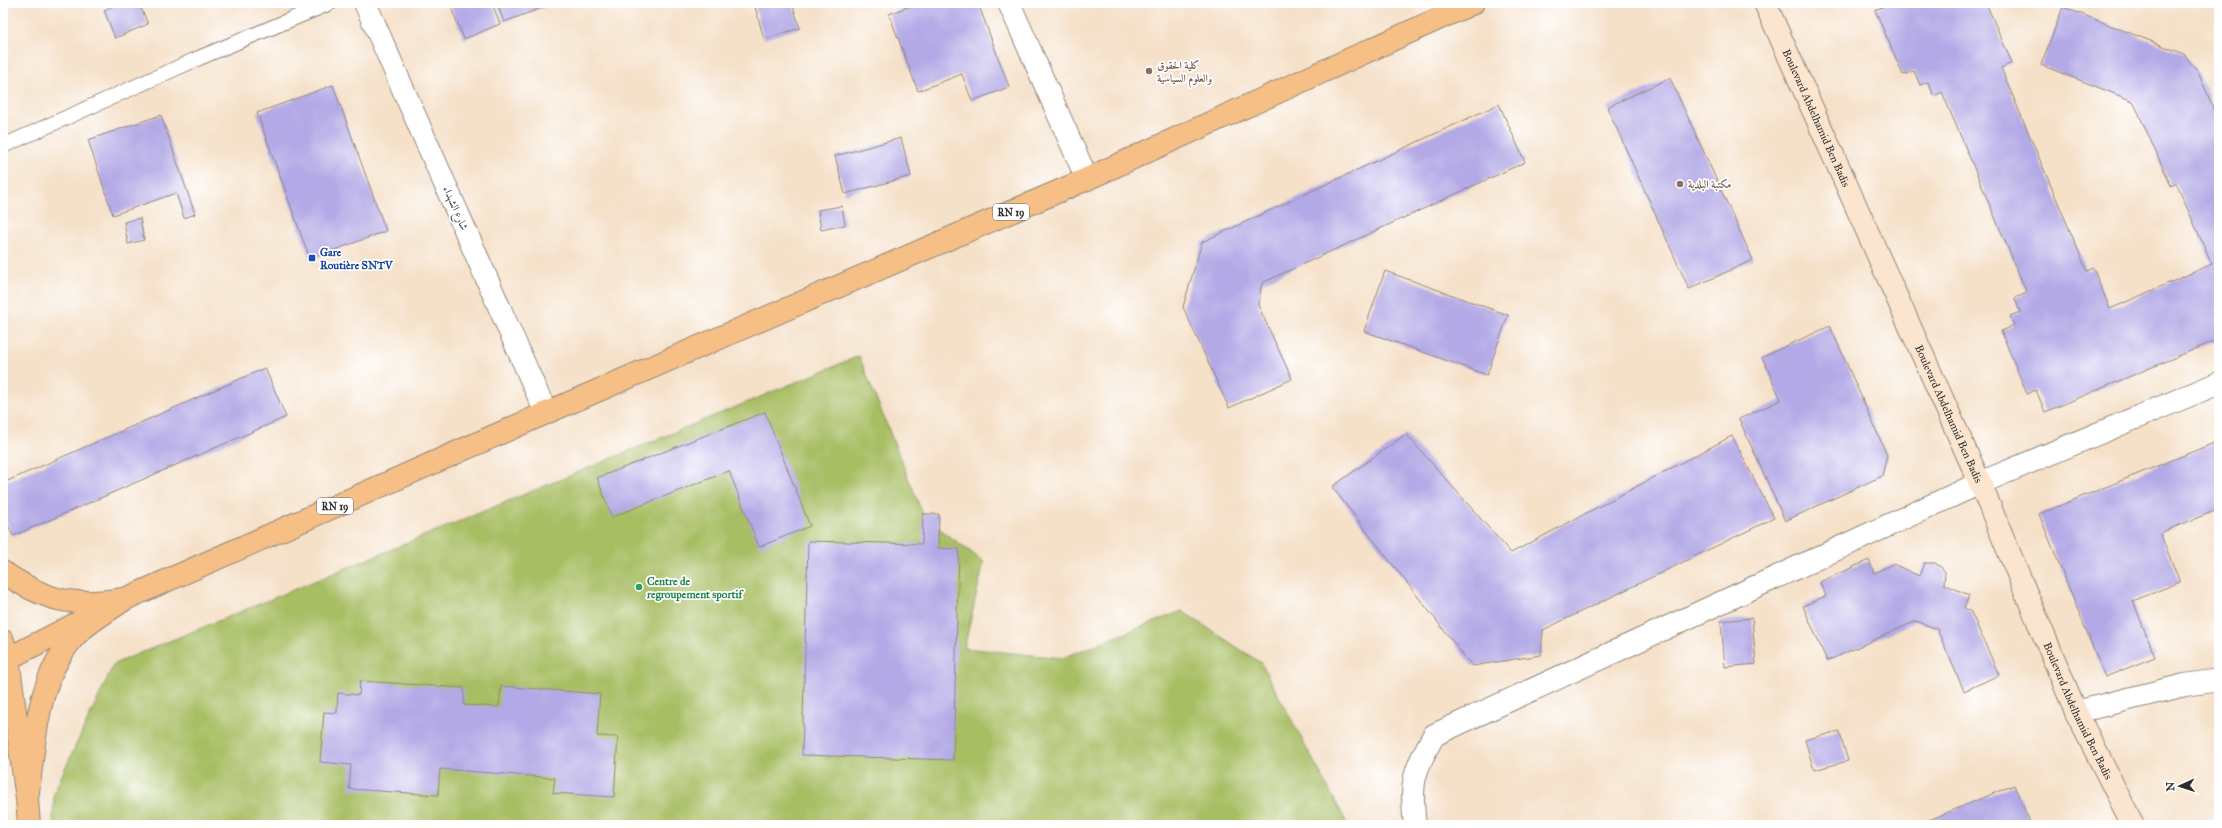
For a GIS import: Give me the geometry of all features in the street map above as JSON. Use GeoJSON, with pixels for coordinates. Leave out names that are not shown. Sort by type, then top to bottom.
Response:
{"type":"FeatureCollection","features":[{"type":"Feature","properties":{"kind":"main road","name":"RN 19"},"geometry":{"type":"LineString","coordinates":[[5,654],[125,599],[546,412],[1087,179],[1473,3]]}},
{"type":"Feature","properties":{"kind":"main road","name":"Boulevard Abdelhamid Ben Badis"},"geometry":{"type":"LineString","coordinates":[[1765,3],[1980,483],[2076,712],[2133,825]]}},
{"type":"Feature","properties":{"kind":"main road"},"geometry":{"type":"LineString","coordinates":[[3,572],[28,588],[59,600],[92,604],[125,599]]}},
{"type":"Feature","properties":{"kind":"main road"},"geometry":{"type":"LineString","coordinates":[[28,799],[40,706],[48,678],[58,657],[74,636],[125,599]]}},
{"type":"Feature","properties":{"kind":"main road"},"geometry":{"type":"LineString","coordinates":[[5,654],[28,799],[29,825]]}},
{"type":"Feature","properties":{"kind":"street","name":"شارع الشهداء"},"geometry":{"type":"LineString","coordinates":[[365,3],[546,412]]}},
{"type":"Feature","properties":{"kind":"street"},"geometry":{"type":"LineString","coordinates":[[1009,3],[1087,179]]}},
{"type":"Feature","properties":{"kind":"street"},"geometry":{"type":"LineString","coordinates":[[1416,825],[1411,796],[1417,765],[1434,735],[1980,483],[2219,383]]}},
{"type":"Feature","properties":{"kind":"street"},"geometry":{"type":"LineString","coordinates":[[2076,712],[2185,685],[2219,680]]}},
{"type":"Feature","properties":{"kind":"lane"},"geometry":{"type":"LineString","coordinates":[[3,146],[199,58],[330,3]]}},
{"type":"Feature","properties":{"kind":"green space","name":"Centre de regroupement sportif"},"geometry":{"type":"Polygon","coordinates":[[[859,356],[924,517],[984,562],[964,648],[1062,658],[1182,611],[1261,663],[1348,825],[53,825],[54,792],[114,664],[859,356]]]}},
{"type":"Feature","properties":{"kind":"building"},"geometry":{"type":"Polygon","coordinates":[[[120,3],[139,3],[148,24],[115,38],[104,10],[120,3]]]}},
{"type":"Feature","properties":{"kind":"building"},"geometry":{"type":"Polygon","coordinates":[[[449,3],[492,3],[500,24],[464,39],[449,3]]]}},
{"type":"Feature","properties":{"kind":"building"},"geometry":{"type":"Polygon","coordinates":[[[497,3],[546,3],[547,6],[504,22],[497,3]]]}},
{"type":"Feature","properties":{"kind":"building"},"geometry":{"type":"Polygon","coordinates":[[[754,3],[792,3],[800,28],[764,39],[754,3]]]}},
{"type":"Feature","properties":{"kind":"building"},"geometry":{"type":"Polygon","coordinates":[[[918,3],[978,3],[1009,87],[972,101],[962,74],[918,91],[889,14],[918,3]]]}},
{"type":"Feature","properties":{"kind":"building"},"geometry":{"type":"Polygon","coordinates":[[[1884,3],[1986,3],[2012,63],[2001,68],[2087,271],[2093,268],[2110,309],[2212,264],[2176,183],[2171,186],[2133,101],[2041,65],[2063,7],[2184,54],[2198,72],[2219,121],[2219,339],[2045,412],[2036,390],[2027,394],[2001,331],[2014,325],[2010,316],[2020,312],[2015,298],[2027,293],[1942,92],[1934,96],[1928,82],[1920,85],[1914,71],[1903,75],[1875,10],[1885,6],[1884,3]]]}},
{"type":"Feature","properties":{"kind":"building","name":"مكتبة البلدية"},"geometry":{"type":"Polygon","coordinates":[[[1670,78],[1753,260],[1689,289],[1607,107],[1670,78]]]}},
{"type":"Feature","properties":{"kind":"building"},"geometry":{"type":"Polygon","coordinates":[[[333,85],[386,231],[310,259],[257,113],[333,85]]]}},
{"type":"Feature","properties":{"kind":"building"},"geometry":{"type":"Polygon","coordinates":[[[1499,104],[1525,162],[1262,283],[1258,305],[1292,379],[1229,408],[1183,307],[1202,242],[1499,104]]]}},
{"type":"Feature","properties":{"kind":"building"},"geometry":{"type":"Polygon","coordinates":[[[161,115],[195,214],[184,218],[176,193],[113,215],[88,140],[161,115]]]}},
{"type":"Feature","properties":{"kind":"building"},"geometry":{"type":"Polygon","coordinates":[[[901,138],[911,176],[845,194],[835,156],[901,138]]]}},
{"type":"Feature","properties":{"kind":"building"},"geometry":{"type":"Polygon","coordinates":[[[842,206],[845,225],[821,230],[818,210],[842,206]]]}},
{"type":"Feature","properties":{"kind":"building"},"geometry":{"type":"Polygon","coordinates":[[[140,218],[144,240],[128,244],[124,222],[140,218]]]}},
{"type":"Feature","properties":{"kind":"building"},"geometry":{"type":"Polygon","coordinates":[[[1385,271],[1508,315],[1487,375],[1364,331],[1385,271]]]}},
{"type":"Feature","properties":{"kind":"building"},"geometry":{"type":"Polygon","coordinates":[[[1830,326],[1887,455],[1882,476],[1785,521],[1739,419],[1781,400],[1762,357],[1830,326]]]}},
{"type":"Feature","properties":{"kind":"building"},"geometry":{"type":"Polygon","coordinates":[[[265,368],[286,417],[13,536],[3,514],[3,483],[265,368]]]}},
{"type":"Feature","properties":{"kind":"building"},"geometry":{"type":"Polygon","coordinates":[[[765,412],[810,526],[759,547],[729,471],[612,517],[597,478],[765,412]]]}},
{"type":"Feature","properties":{"kind":"building"},"geometry":{"type":"Polygon","coordinates":[[[1406,434],[1511,553],[1732,436],[1774,518],[1543,630],[1541,655],[1472,666],[1332,487],[1406,434]]]}},
{"type":"Feature","properties":{"kind":"building"},"geometry":{"type":"Polygon","coordinates":[[[2219,441],[2219,509],[2160,533],[2180,582],[2133,601],[2155,657],[2105,677],[2039,514],[2219,441]]]}},
{"type":"Feature","properties":{"kind":"building"},"geometry":{"type":"Polygon","coordinates":[[[923,514],[939,514],[938,548],[959,549],[953,760],[802,755],[808,541],[922,544],[923,514]]]}},
{"type":"Feature","properties":{"kind":"building"},"geometry":{"type":"Polygon","coordinates":[[[1869,560],[1874,573],[1893,564],[1919,576],[1924,563],[1935,563],[1942,568],[1945,572],[1944,584],[1969,595],[1964,608],[1971,612],[1999,675],[1964,691],[1937,629],[1916,621],[1827,661],[1803,606],[1826,596],[1820,582],[1869,560]]]}},
{"type":"Feature","properties":{"kind":"building"},"geometry":{"type":"Polygon","coordinates":[[[1752,618],[1756,664],[1725,667],[1721,621],[1752,618]]]}},
{"type":"Feature","properties":{"kind":"building"},"geometry":{"type":"Polygon","coordinates":[[[360,681],[464,688],[464,705],[499,707],[501,686],[600,694],[597,736],[618,737],[614,797],[553,793],[555,778],[440,769],[438,795],[349,789],[351,765],[320,762],[324,712],[337,713],[338,693],[359,695],[360,681]]]}},
{"type":"Feature","properties":{"kind":"building"},"geometry":{"type":"Polygon","coordinates":[[[1839,731],[1848,761],[1814,770],[1805,740],[1839,731]]]}},
{"type":"Feature","properties":{"kind":"building"},"geometry":{"type":"Polygon","coordinates":[[[2014,785],[2031,825],[1917,825],[2014,785]]]}},
{"type":"Feature","properties":{"kind":"place","name":"كلية الحقوق والعلوم السياسية"},"geometry":{"type":"Point","coordinates":[1149,71]}},
{"type":"Feature","properties":{"kind":"place","name":"مكتبة البلدية"},"geometry":{"type":"Point","coordinates":[1680,184]}},
{"type":"Feature","properties":{"kind":"place","name":"Gare Routière SNTV"},"geometry":{"type":"Point","coordinates":[312,258]}},
{"type":"Feature","properties":{"kind":"place","name":"Centre de regroupement sportif"},"geometry":{"type":"Point","coordinates":[639,587]}}]}
